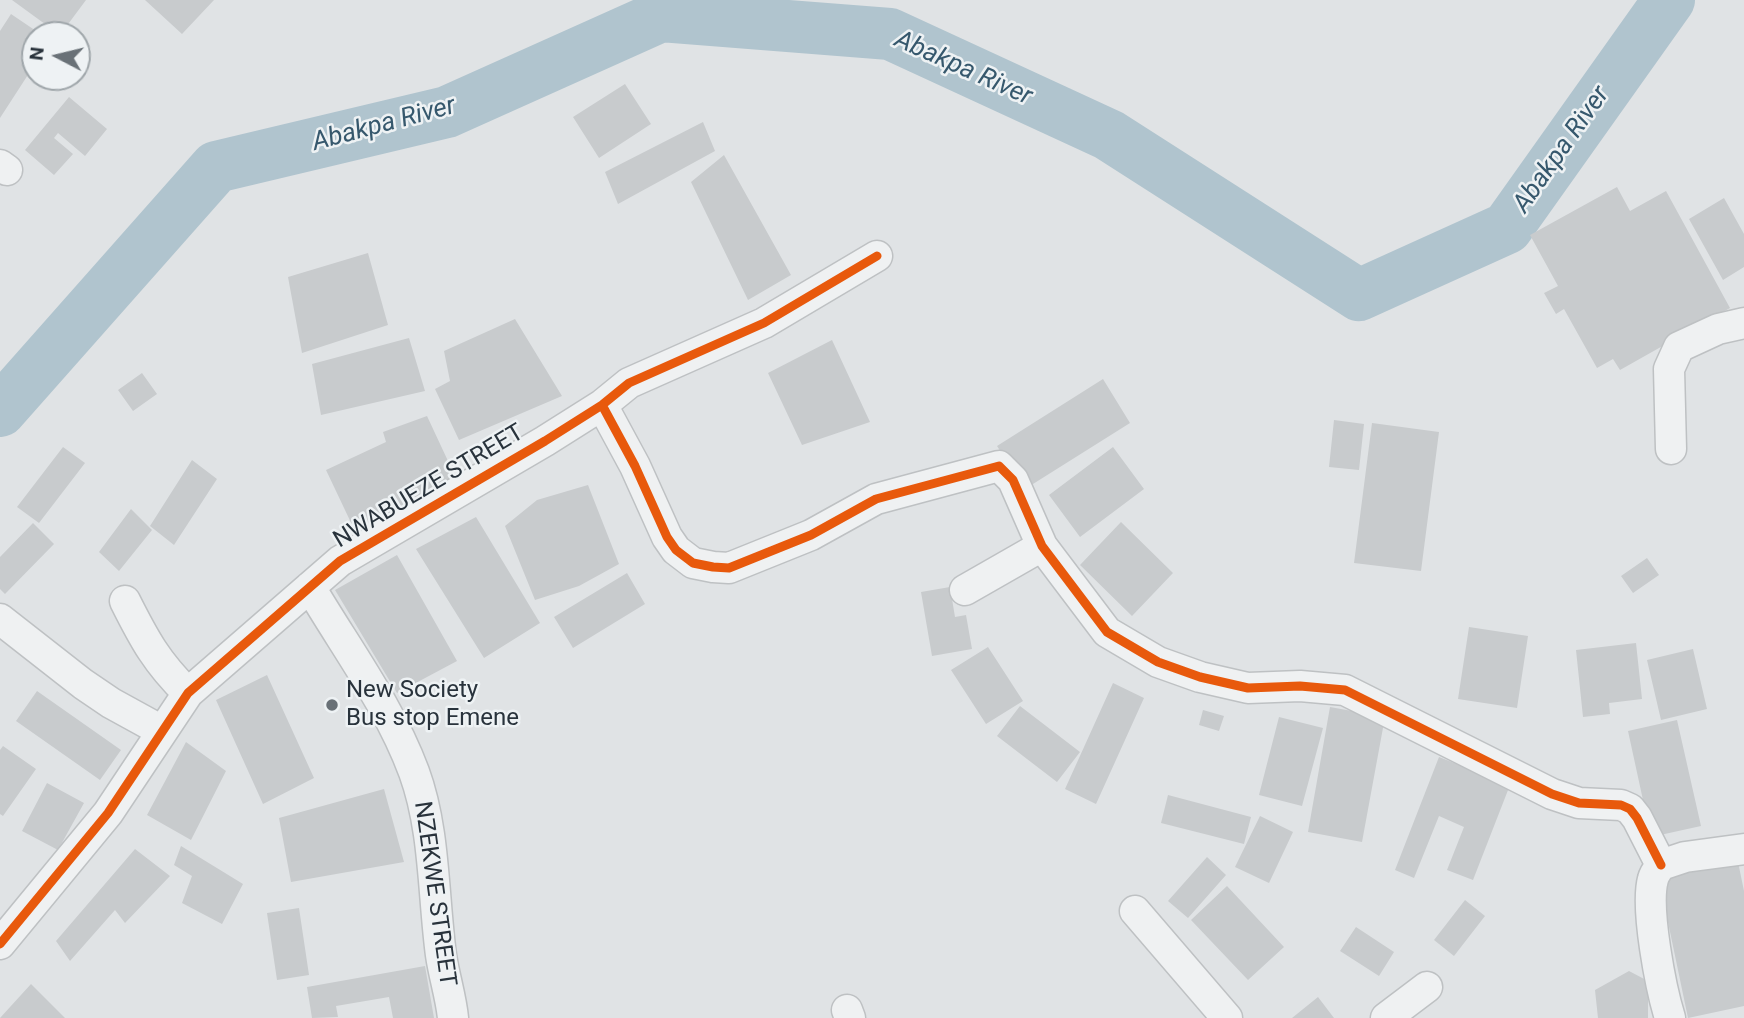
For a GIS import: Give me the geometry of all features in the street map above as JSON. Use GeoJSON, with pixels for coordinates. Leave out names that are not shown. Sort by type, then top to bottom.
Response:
{"type":"FeatureCollection","features":[{"type":"Feature","properties":{"kind":"street","name":"NWABUEZE STREET"},"geometry":{"type":"LineString","coordinates":[[0,944],[108,813],[188,692],[340,561],[545,441],[601,405],[629,383],[764,323],[877,256]]}},
{"type":"Feature","properties":{"kind":"street"},"geometry":{"type":"LineString","coordinates":[[1671,449],[1669,369],[1679,347],[1718,329],[1744,323]]}},
{"type":"Feature","properties":{"kind":"street"},"geometry":{"type":"LineString","coordinates":[[601,405],[635,467],[667,537],[676,550],[693,563],[729,568],[811,535],[876,499],[999,466],[1013,480],[1042,546],[1107,632],[1158,662],[1199,677],[1248,688],[1300,686],[1345,690],[1552,793],[1579,803],[1621,805],[1630,809],[1637,818],[1661,864]]}},
{"type":"Feature","properties":{"kind":"street"},"geometry":{"type":"LineString","coordinates":[[965,590],[1042,546]]}},
{"type":"Feature","properties":{"kind":"street","name":"NZEKWE STREET"},"geometry":{"type":"LineString","coordinates":[[310,587],[357,660],[396,732],[415,774],[428,827],[442,957],[453,1018]]}},
{"type":"Feature","properties":{"kind":"street"},"geometry":{"type":"LineString","coordinates":[[125,601],[149,649],[170,676],[188,692]]}},
{"type":"Feature","properties":{"kind":"street"},"geometry":{"type":"LineString","coordinates":[[0,619],[111,703],[162,731]]}},
{"type":"Feature","properties":{"kind":"street"},"geometry":{"type":"LineString","coordinates":[[1670,1018],[1655,941],[1653,879],[1661,864],[1685,857],[1744,849]]}},
{"type":"Feature","properties":{"kind":"street"},"geometry":{"type":"LineString","coordinates":[[1135,911],[1227,1018]]}},
{"type":"Feature","properties":{"kind":"street"},"geometry":{"type":"LineString","coordinates":[[1386,1018],[1427,987]]}},
{"type":"Feature","properties":{"kind":"building"},"geometry":{"type":"Polygon","coordinates":[[[12,0],[86,0],[70,21],[41,21],[12,0]]]}},
{"type":"Feature","properties":{"kind":"building"},"geometry":{"type":"Polygon","coordinates":[[[145,0],[214,0],[182,34],[145,0]]]}},
{"type":"Feature","properties":{"kind":"building"},"geometry":{"type":"Polygon","coordinates":[[[11,14],[21,21],[21,86],[0,118],[0,31],[11,14]]]}},
{"type":"Feature","properties":{"kind":"building"},"geometry":{"type":"Polygon","coordinates":[[[625,84],[651,124],[599,158],[573,117],[625,84]]]}},
{"type":"Feature","properties":{"kind":"building"},"geometry":{"type":"Polygon","coordinates":[[[69,97],[107,129],[85,156],[58,133],[54,138],[73,154],[54,175],[25,150],[69,97]]]}},
{"type":"Feature","properties":{"kind":"building"},"geometry":{"type":"Polygon","coordinates":[[[703,122],[715,151],[618,204],[605,172],[703,122]]]}},
{"type":"Feature","properties":{"kind":"building"},"geometry":{"type":"Polygon","coordinates":[[[724,155],[791,275],[748,300],[691,182],[724,155]]]}},
{"type":"Feature","properties":{"kind":"building"},"geometry":{"type":"Polygon","coordinates":[[[1617,187],[1630,211],[1666,191],[1730,308],[1620,370],[1613,359],[1597,368],[1564,309],[1556,314],[1544,293],[1558,286],[1530,235],[1617,187]]]}},
{"type":"Feature","properties":{"kind":"building"},"geometry":{"type":"Polygon","coordinates":[[[1724,198],[1744,234],[1744,267],[1723,280],[1689,219],[1724,198]]]}},
{"type":"Feature","properties":{"kind":"building"},"geometry":{"type":"Polygon","coordinates":[[[368,253],[388,325],[302,353],[288,277],[368,253]]]}},
{"type":"Feature","properties":{"kind":"building"},"geometry":{"type":"Polygon","coordinates":[[[515,319],[562,396],[459,440],[435,389],[450,381],[444,351],[515,319]]]}},
{"type":"Feature","properties":{"kind":"building"},"geometry":{"type":"Polygon","coordinates":[[[409,338],[425,391],[321,415],[312,364],[409,338]]]}},
{"type":"Feature","properties":{"kind":"building"},"geometry":{"type":"Polygon","coordinates":[[[832,340],[870,422],[802,445],[768,373],[832,340]]]}},
{"type":"Feature","properties":{"kind":"building"},"geometry":{"type":"Polygon","coordinates":[[[142,373],[157,394],[133,411],[118,390],[142,373]]]}},
{"type":"Feature","properties":{"kind":"building"},"geometry":{"type":"Polygon","coordinates":[[[1103,379],[1130,423],[1025,489],[997,446],[1103,379]]]}},
{"type":"Feature","properties":{"kind":"building"},"geometry":{"type":"Polygon","coordinates":[[[427,416],[455,476],[419,500],[354,529],[326,470],[386,442],[383,432],[427,416]]]}},
{"type":"Feature","properties":{"kind":"building"},"geometry":{"type":"Polygon","coordinates":[[[1334,420],[1364,424],[1359,470],[1329,467],[1334,420]]]}},
{"type":"Feature","properties":{"kind":"building"},"geometry":{"type":"Polygon","coordinates":[[[1372,423],[1439,432],[1421,571],[1354,563],[1372,423]]]}},
{"type":"Feature","properties":{"kind":"building"},"geometry":{"type":"Polygon","coordinates":[[[63,447],[85,463],[39,523],[17,507],[63,447]]]}},
{"type":"Feature","properties":{"kind":"building"},"geometry":{"type":"Polygon","coordinates":[[[1113,447],[1144,489],[1080,537],[1049,495],[1113,447]]]}},
{"type":"Feature","properties":{"kind":"building"},"geometry":{"type":"Polygon","coordinates":[[[192,460],[217,479],[174,545],[150,526],[192,460]]]}},
{"type":"Feature","properties":{"kind":"building"},"geometry":{"type":"Polygon","coordinates":[[[588,485],[619,564],[579,586],[535,600],[505,526],[537,500],[588,485]]]}},
{"type":"Feature","properties":{"kind":"building"},"geometry":{"type":"Polygon","coordinates":[[[131,509],[152,530],[119,571],[99,552],[131,509]]]}},
{"type":"Feature","properties":{"kind":"building"},"geometry":{"type":"Polygon","coordinates":[[[476,517],[540,623],[484,658],[416,549],[476,517]]]}},
{"type":"Feature","properties":{"kind":"building"},"geometry":{"type":"Polygon","coordinates":[[[1121,522],[1173,573],[1132,616],[1080,565],[1121,522]]]}},
{"type":"Feature","properties":{"kind":"building"},"geometry":{"type":"Polygon","coordinates":[[[33,523],[54,544],[5,594],[0,589],[0,557],[33,523]]]}},
{"type":"Feature","properties":{"kind":"building"},"geometry":{"type":"Polygon","coordinates":[[[397,555],[457,661],[397,693],[335,590],[397,555]]]}},
{"type":"Feature","properties":{"kind":"building"},"geometry":{"type":"Polygon","coordinates":[[[1647,558],[1659,575],[1633,593],[1621,576],[1647,558]]]}},
{"type":"Feature","properties":{"kind":"building"},"geometry":{"type":"Polygon","coordinates":[[[627,573],[645,604],[573,648],[554,617],[627,573]]]}},
{"type":"Feature","properties":{"kind":"building"},"geometry":{"type":"Polygon","coordinates":[[[950,587],[955,617],[966,615],[972,649],[932,656],[921,592],[950,587]]]}},
{"type":"Feature","properties":{"kind":"building"},"geometry":{"type":"Polygon","coordinates":[[[1469,627],[1528,636],[1517,708],[1458,699],[1469,627]]]}},
{"type":"Feature","properties":{"kind":"building"},"geometry":{"type":"Polygon","coordinates":[[[1636,643],[1642,699],[1609,703],[1610,714],[1583,717],[1576,650],[1636,643]]]}},
{"type":"Feature","properties":{"kind":"building"},"geometry":{"type":"Polygon","coordinates":[[[988,647],[1023,701],[986,724],[951,670],[988,647]]]}},
{"type":"Feature","properties":{"kind":"building"},"geometry":{"type":"Polygon","coordinates":[[[1693,649],[1707,709],[1661,720],[1647,660],[1693,649]]]}},
{"type":"Feature","properties":{"kind":"building"},"geometry":{"type":"Polygon","coordinates":[[[267,675],[314,778],[263,804],[216,700],[267,675]]]}},
{"type":"Feature","properties":{"kind":"building"},"geometry":{"type":"Polygon","coordinates":[[[1113,683],[1144,698],[1096,804],[1065,789],[1113,683]]]}},
{"type":"Feature","properties":{"kind":"building"},"geometry":{"type":"Polygon","coordinates":[[[37,691],[121,750],[100,780],[16,721],[37,691]]]}},
{"type":"Feature","properties":{"kind":"building"},"geometry":{"type":"Polygon","coordinates":[[[1020,706],[1080,752],[1057,782],[997,736],[1020,706]]]}},
{"type":"Feature","properties":{"kind":"building"},"geometry":{"type":"Polygon","coordinates":[[[1330,707],[1385,717],[1362,842],[1308,832],[1330,707]]]}},
{"type":"Feature","properties":{"kind":"building"},"geometry":{"type":"Polygon","coordinates":[[[1203,710],[1224,716],[1219,731],[1199,725],[1203,710]]]}},
{"type":"Feature","properties":{"kind":"building"},"geometry":{"type":"Polygon","coordinates":[[[1279,717],[1323,728],[1302,806],[1259,795],[1279,717]]]}},
{"type":"Feature","properties":{"kind":"building"},"geometry":{"type":"Polygon","coordinates":[[[1677,720],[1701,826],[1651,837],[1628,731],[1677,720]]]}},
{"type":"Feature","properties":{"kind":"building"},"geometry":{"type":"Polygon","coordinates":[[[186,742],[226,771],[191,840],[147,815],[186,742]]]}},
{"type":"Feature","properties":{"kind":"building"},"geometry":{"type":"Polygon","coordinates":[[[3,746],[36,769],[3,816],[0,814],[0,750],[3,746]]]}},
{"type":"Feature","properties":{"kind":"building"},"geometry":{"type":"Polygon","coordinates":[[[1439,757],[1510,785],[1473,880],[1447,870],[1464,827],[1439,816],[1414,878],[1395,870],[1439,757]]]}},
{"type":"Feature","properties":{"kind":"building"},"geometry":{"type":"Polygon","coordinates":[[[47,783],[84,803],[58,850],[22,831],[47,783]]]}},
{"type":"Feature","properties":{"kind":"building"},"geometry":{"type":"Polygon","coordinates":[[[384,789],[404,862],[291,882],[279,818],[384,789]]]}},
{"type":"Feature","properties":{"kind":"building"},"geometry":{"type":"Polygon","coordinates":[[[1168,795],[1251,817],[1244,844],[1161,823],[1168,795]]]}},
{"type":"Feature","properties":{"kind":"building"},"geometry":{"type":"Polygon","coordinates":[[[1260,816],[1293,832],[1269,883],[1235,867],[1260,816]]]}},
{"type":"Feature","properties":{"kind":"building"},"geometry":{"type":"Polygon","coordinates":[[[181,846],[243,884],[222,924],[182,903],[192,876],[174,865],[181,846]]]}},
{"type":"Feature","properties":{"kind":"building"},"geometry":{"type":"Polygon","coordinates":[[[135,849],[170,876],[125,923],[115,910],[70,961],[56,941],[135,849]]]}},
{"type":"Feature","properties":{"kind":"building"},"geometry":{"type":"Polygon","coordinates":[[[1207,857],[1226,875],[1188,918],[1168,901],[1207,857]]]}},
{"type":"Feature","properties":{"kind":"building"},"geometry":{"type":"Polygon","coordinates":[[[1738,862],[1744,891],[1744,1006],[1688,1018],[1659,879],[1738,862]]]}},
{"type":"Feature","properties":{"kind":"building"},"geometry":{"type":"Polygon","coordinates":[[[1227,886],[1284,947],[1248,980],[1191,920],[1227,886]]]}},
{"type":"Feature","properties":{"kind":"building"},"geometry":{"type":"Polygon","coordinates":[[[1465,900],[1485,916],[1454,956],[1434,940],[1465,900]]]}},
{"type":"Feature","properties":{"kind":"building"},"geometry":{"type":"Polygon","coordinates":[[[299,908],[309,975],[277,980],[267,913],[299,908]]]}},
{"type":"Feature","properties":{"kind":"building"},"geometry":{"type":"Polygon","coordinates":[[[1356,927],[1394,952],[1379,976],[1340,951],[1356,927]]]}},
{"type":"Feature","properties":{"kind":"building"},"geometry":{"type":"Polygon","coordinates":[[[425,966],[434,1018],[393,1018],[389,997],[336,1006],[338,1017],[312,1018],[307,987],[425,966]]]}},
{"type":"Feature","properties":{"kind":"building"},"geometry":{"type":"Polygon","coordinates":[[[1629,971],[1648,981],[1648,1018],[1598,1018],[1595,990],[1629,971]]]}},
{"type":"Feature","properties":{"kind":"building"},"geometry":{"type":"Polygon","coordinates":[[[31,984],[65,1018],[0,1018],[31,984]]]}},
{"type":"Feature","properties":{"kind":"building"},"geometry":{"type":"Polygon","coordinates":[[[1318,997],[1334,1018],[1292,1018],[1318,997]]]}},
{"type":"Feature","properties":{"kind":"waterway","name":"Abakpa River"},"geometry":{"type":"LineString","coordinates":[[0,411],[216,167],[447,112],[661,16],[890,34],[1109,135],[1359,295],[1507,228],[1669,0]]}},
{"type":"Feature","properties":{"kind":"cycle path"},"geometry":{"type":"LineString","coordinates":[[0,944],[108,813],[188,693],[340,561],[545,441],[602,405],[629,383],[764,323],[877,256]]}},
{"type":"Feature","properties":{"kind":"cycle path"},"geometry":{"type":"LineString","coordinates":[[602,405],[635,466],[667,537],[676,550],[693,563],[729,568],[811,535],[876,499],[999,466],[1013,480],[1042,546],[1107,632],[1158,662],[1200,677],[1248,688],[1300,686],[1345,690],[1552,794],[1579,803],[1621,805],[1630,809],[1637,818],[1661,865]]}},
{"type":"Feature","properties":{"kind":"place","name":"New Society Bus stop Emene"},"geometry":{"type":"Point","coordinates":[332,705]}}]}
